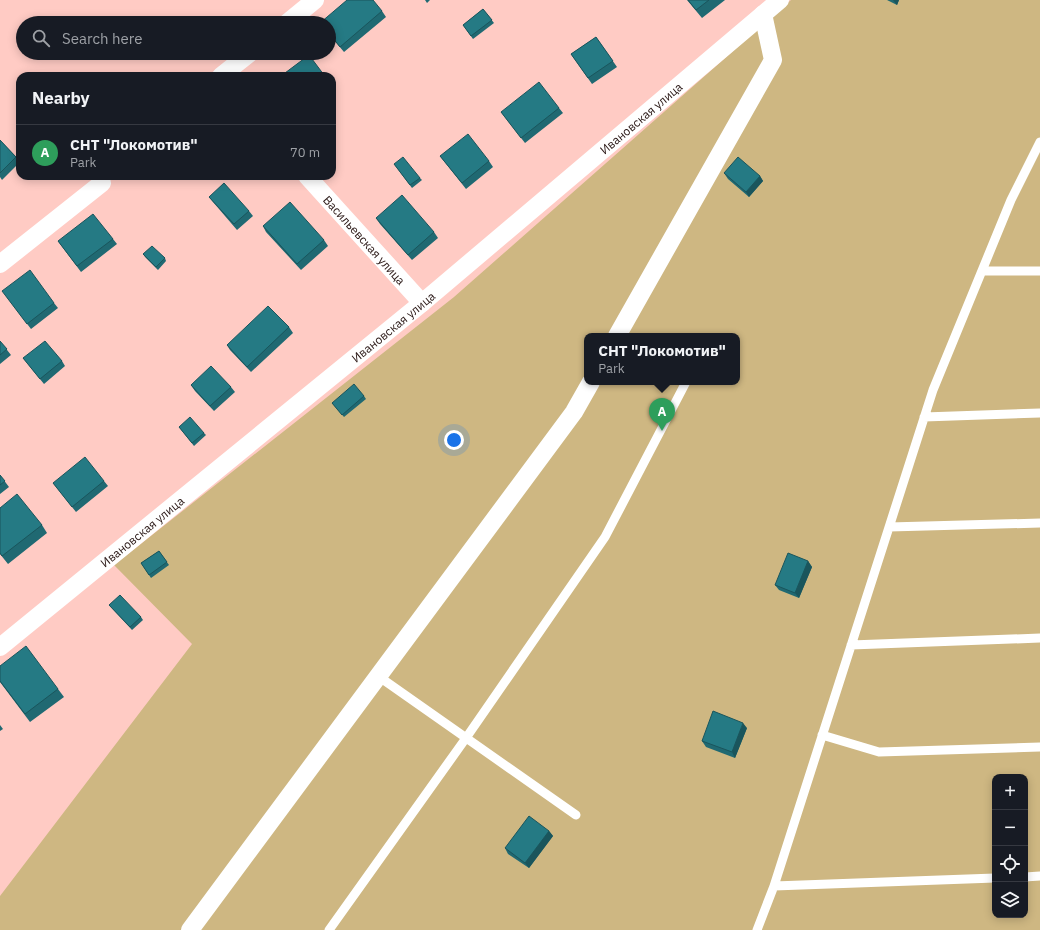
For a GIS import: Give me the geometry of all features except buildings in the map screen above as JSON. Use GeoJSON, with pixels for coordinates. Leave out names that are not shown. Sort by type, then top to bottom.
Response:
{"type":"FeatureCollection","features":[{"type":"Feature","properties":{"kind":"street"},"geometry":{"type":"LineString","coordinates":[[296,16],[315,0]]}},
{"type":"Feature","properties":{"kind":"street","name":"Ивановская улица"},"geometry":{"type":"LineString","coordinates":[[0,647],[422,303],[780,0]]}},
{"type":"Feature","properties":{"kind":"street"},"geometry":{"type":"LineString","coordinates":[[619,333],[773,60],[763,14]]}},
{"type":"Feature","properties":{"kind":"street"},"geometry":{"type":"LineString","coordinates":[[226,72],[241,60]]}},
{"type":"Feature","properties":{"kind":"street","name":"Васильевская улица"},"geometry":{"type":"LineString","coordinates":[[311,180],[422,303]]}},
{"type":"Feature","properties":{"kind":"street"},"geometry":{"type":"LineString","coordinates":[[0,264],[102,183]]}},
{"type":"Feature","properties":{"kind":"street"},"geometry":{"type":"LineString","coordinates":[[190,930],[574,412],[589,385]]}},
{"type":"Feature","properties":{"kind":"lane"},"geometry":{"type":"LineString","coordinates":[[757,930],[774,886],[933,390],[1011,200],[1040,142]]}},
{"type":"Feature","properties":{"kind":"lane"},"geometry":{"type":"LineString","coordinates":[[982,271],[1040,271]]}},
{"type":"Feature","properties":{"kind":"lane"},"geometry":{"type":"LineString","coordinates":[[329,930],[466,738],[605,537],[684,385]]}},
{"type":"Feature","properties":{"kind":"lane"},"geometry":{"type":"LineString","coordinates":[[924,417],[1040,413]]}},
{"type":"Feature","properties":{"kind":"lane"},"geometry":{"type":"LineString","coordinates":[[889,527],[1040,523]]}},
{"type":"Feature","properties":{"kind":"lane"},"geometry":{"type":"LineString","coordinates":[[851,645],[1040,638]]}},
{"type":"Feature","properties":{"kind":"lane"},"geometry":{"type":"LineString","coordinates":[[378,676],[576,815]]}},
{"type":"Feature","properties":{"kind":"lane"},"geometry":{"type":"LineString","coordinates":[[822,735],[879,752],[1040,747]]}},
{"type":"Feature","properties":{"kind":"lane"},"geometry":{"type":"LineString","coordinates":[[1028,877],[1040,876]]}},
{"type":"Feature","properties":{"kind":"lane"},"geometry":{"type":"LineString","coordinates":[[774,886],[992,878]]}},
{"type":"Feature","properties":{"kind":"shaded area"},"geometry":{"type":"Polygon","coordinates":[[[791,0],[1040,0],[1040,930],[0,930],[0,896],[192,644],[114,565],[454,297],[791,0]]]}},
{"type":"Feature","properties":{"kind":"place","name":"СНТ \"Локомотив\""},"geometry":{"type":"Point","coordinates":[662,431]}}]}
